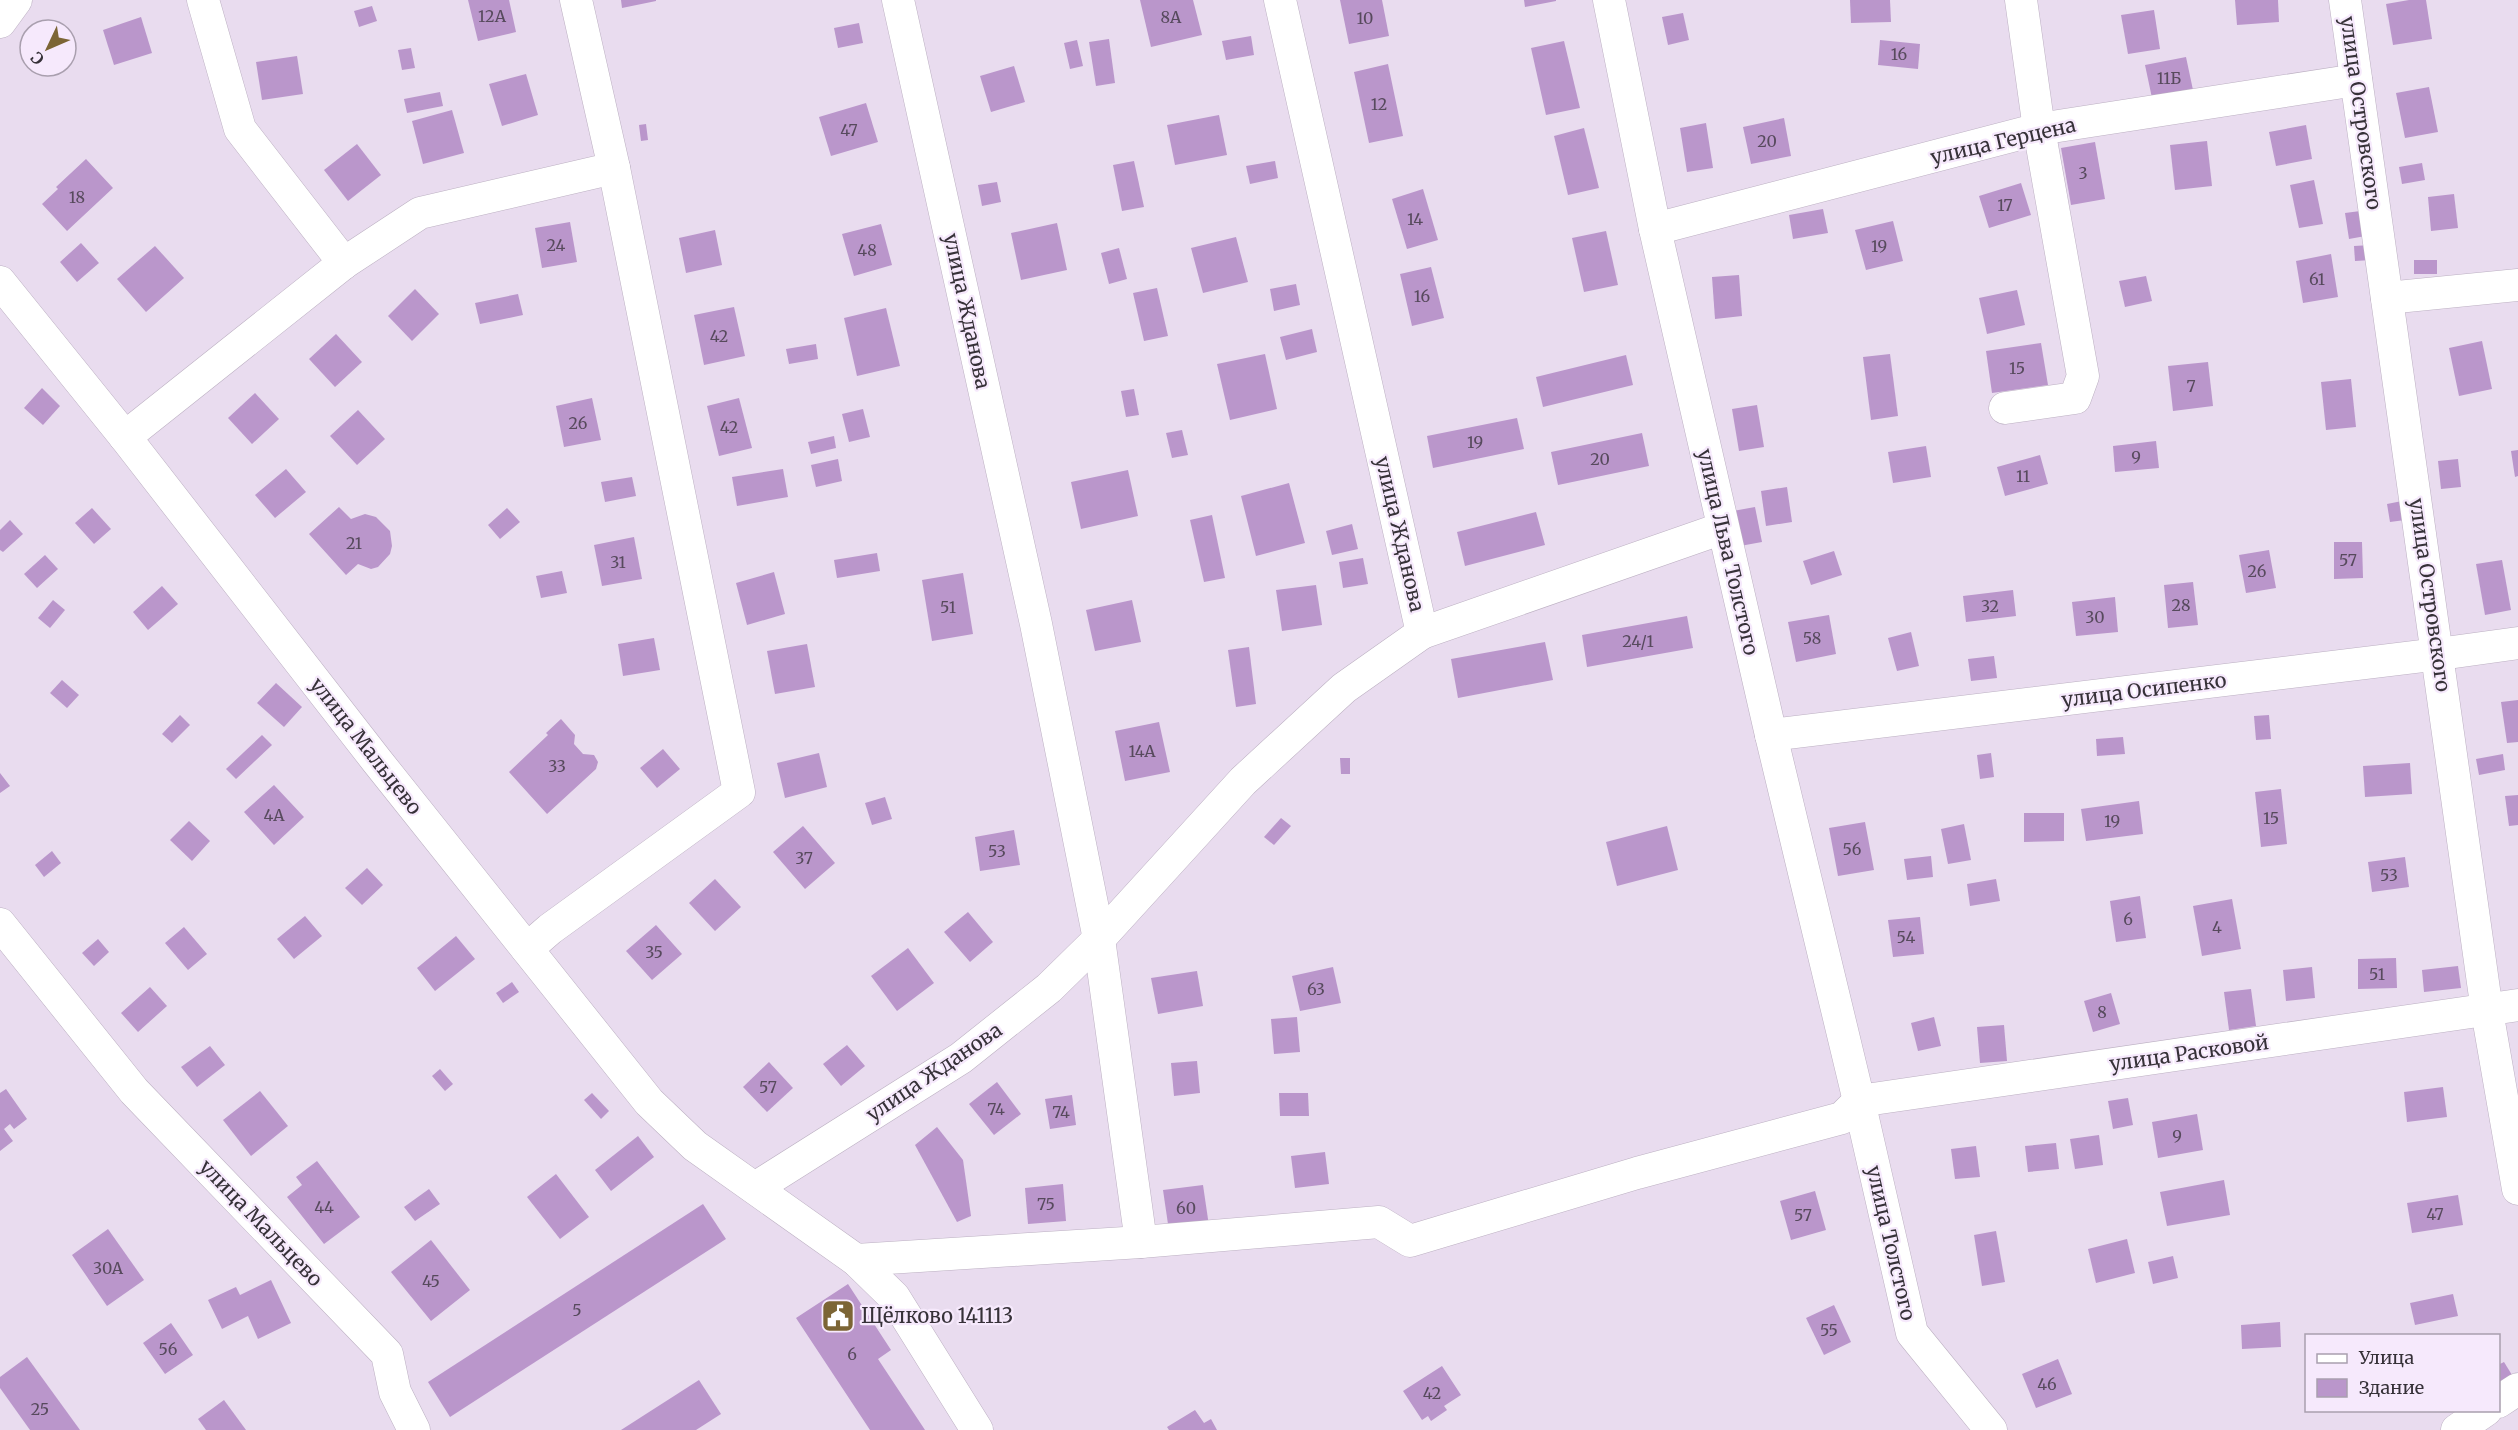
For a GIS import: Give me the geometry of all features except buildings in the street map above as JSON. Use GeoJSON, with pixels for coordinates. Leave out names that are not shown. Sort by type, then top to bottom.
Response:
{"type":"FeatureCollection","features":[{"type":"Feature","properties":{"kind":"street"},"geometry":{"type":"LineString","coordinates":[[0,22],[16,0]]}},
{"type":"Feature","properties":{"kind":"street"},"geometry":{"type":"LineString","coordinates":[[203,0],[240,129],[344,263]]}},
{"type":"Feature","properties":{"kind":"street"},"geometry":{"type":"LineString","coordinates":[[527,949],[550,929],[739,792],[614,168],[576,0]]}},
{"type":"Feature","properties":{"kind":"street","name":"улица Жданова"},"geometry":{"type":"LineString","coordinates":[[898,0],[1036,624],[1099,939],[1141,1242]]}},
{"type":"Feature","properties":{"kind":"street","name":"улица Жданова"},"geometry":{"type":"LineString","coordinates":[[755,1188],[961,1058],[1049,988],[1099,939],[1244,781],[1344,688],[1422,633],[1280,0]]}},
{"type":"Feature","properties":{"kind":"street","name":"улица Льва Толстого"},"geometry":{"type":"LineString","coordinates":[[1609,0],[1655,229],[1771,735],[1859,1101]]}},
{"type":"Feature","properties":{"kind":"street"},"geometry":{"type":"LineString","coordinates":[[2005,408],[2075,398],[2083,376],[2039,129],[2021,0]]}},
{"type":"Feature","properties":{"kind":"street","name":"улица Островского"},"geometry":{"type":"LineString","coordinates":[[2345,0],[2439,654],[2487,1011],[2518,1189]]}},
{"type":"Feature","properties":{"kind":"street","name":"улица Герцена"},"geometry":{"type":"LineString","coordinates":[[1655,229],[2039,129],[2356,80]]}},
{"type":"Feature","properties":{"kind":"street"},"geometry":{"type":"LineString","coordinates":[[125,437],[344,263],[420,213],[614,168]]}},
{"type":"Feature","properties":{"kind":"street","name":"улица Мальцево"},"geometry":{"type":"LineString","coordinates":[[0,282],[125,437],[377,761],[650,1102],[695,1146],[856,1260],[894,1296],[977,1430]]}},
{"type":"Feature","properties":{"kind":"street"},"geometry":{"type":"LineString","coordinates":[[2387,298],[2518,285]]}},
{"type":"Feature","properties":{"kind":"street"},"geometry":{"type":"LineString","coordinates":[[1422,633],[1723,528]]}},
{"type":"Feature","properties":{"kind":"street","name":"улица Осипенко"},"geometry":{"type":"LineString","coordinates":[[1771,735],[2518,643]]}},
{"type":"Feature","properties":{"kind":"street","name":"улица Мальцево"},"geometry":{"type":"LineString","coordinates":[[0,924],[134,1091],[387,1354],[395,1392],[414,1430]]}},
{"type":"Feature","properties":{"kind":"street","name":"улица Расковой"},"geometry":{"type":"LineString","coordinates":[[1859,1101],[2518,1005]]}},
{"type":"Feature","properties":{"kind":"street"},"geometry":{"type":"LineString","coordinates":[[856,1260],[1141,1242],[1379,1222],[1410,1241],[1637,1173],[1842,1118],[1859,1101]]}},
{"type":"Feature","properties":{"kind":"street","name":"улица Толстого"},"geometry":{"type":"LineString","coordinates":[[1859,1101],[1912,1333],[1991,1430]]}},
{"type":"Feature","properties":{"kind":"street"},"geometry":{"type":"LineString","coordinates":[[2500,1401],[2518,1389]]}},
{"type":"Feature","properties":{"kind":"street"},"geometry":{"type":"LineString","coordinates":[[2457,1430],[2483,1412]]}},
{"type":"Feature","properties":{"kind":"place","name":"Щёлково 141113"},"geometry":{"type":"Point","coordinates":[838,1316]}}]}
